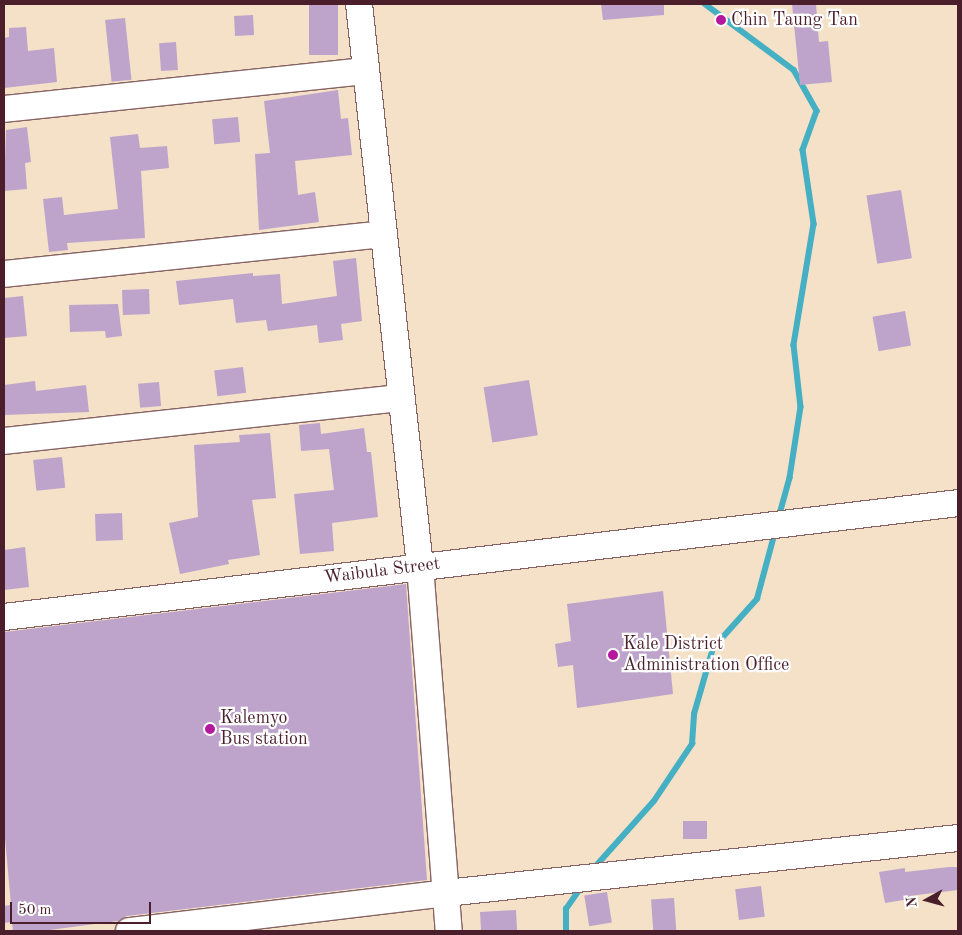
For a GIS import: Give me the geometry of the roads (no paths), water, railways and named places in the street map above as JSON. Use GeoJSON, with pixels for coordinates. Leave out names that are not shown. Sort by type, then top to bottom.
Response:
{"type":"FeatureCollection","features":[{"type":"Feature","properties":{"kind":"street"},"geometry":{"type":"LineString","coordinates":[[359,4],[364,71],[420,566],[449,931]]}},
{"type":"Feature","properties":{"kind":"street"},"geometry":{"type":"LineString","coordinates":[[4,109],[364,71]]}},
{"type":"Feature","properties":{"kind":"street"},"geometry":{"type":"LineString","coordinates":[[4,274],[382,234]]}},
{"type":"Feature","properties":{"kind":"street"},"geometry":{"type":"LineString","coordinates":[[4,441],[401,398]]}},
{"type":"Feature","properties":{"kind":"street","name":"Waibula Street"},"geometry":{"type":"LineString","coordinates":[[4,617],[793,521],[958,503]]}},
{"type":"Feature","properties":{"kind":"street"},"geometry":{"type":"LineString","coordinates":[[129,931],[446,893],[958,838]]}},
{"type":"Feature","properties":{"kind":"waterway"},"geometry":{"type":"LineString","coordinates":[[705,4],[794,70],[817,111],[803,150],[814,224],[794,345],[801,407],[790,478],[779,518]]}},
{"type":"Feature","properties":{"kind":"waterway"},"geometry":{"type":"LineString","coordinates":[[594,868],[654,801],[692,744],[694,714],[713,648],[757,599],[775,532]]}},
{"type":"Feature","properties":{"kind":"waterway"},"geometry":{"type":"LineString","coordinates":[[566,931],[566,909],[582,886]]}},
{"type":"Feature","properties":{"kind":"place","name":"Chin Taung Tan"},"geometry":{"type":"Point","coordinates":[721,20]}},
{"type":"Feature","properties":{"kind":"place","name":"Kale District Administration Office"},"geometry":{"type":"Point","coordinates":[613,655]}},
{"type":"Feature","properties":{"kind":"place","name":"Kalemyo Bus station"},"geometry":{"type":"Point","coordinates":[210,729]}}]}
